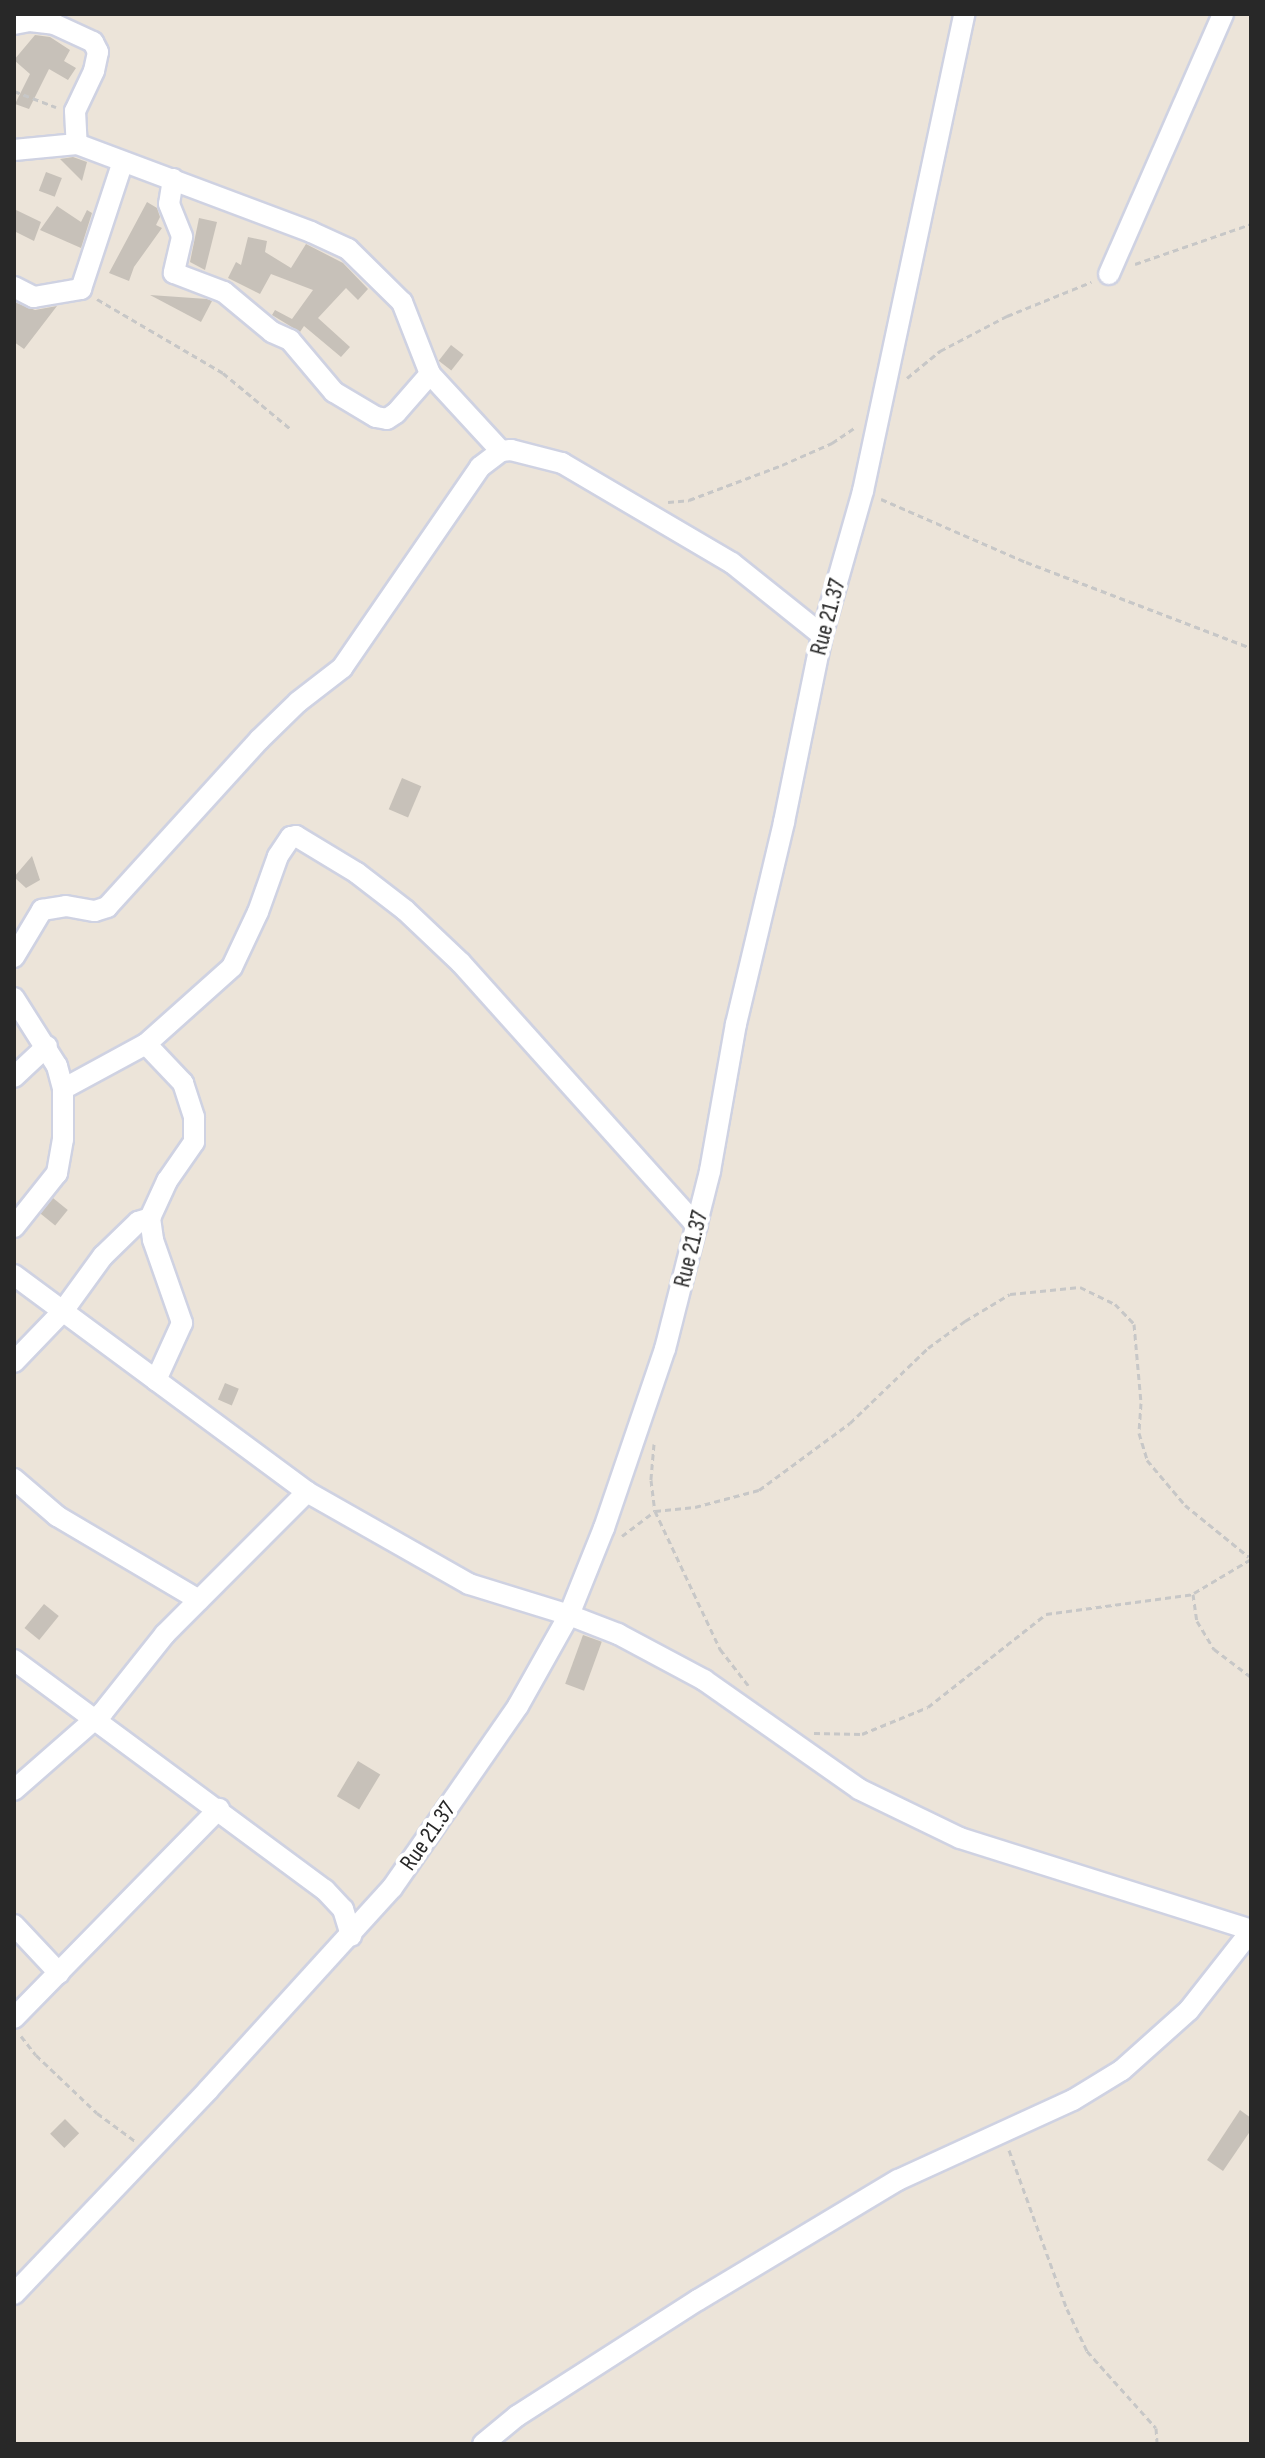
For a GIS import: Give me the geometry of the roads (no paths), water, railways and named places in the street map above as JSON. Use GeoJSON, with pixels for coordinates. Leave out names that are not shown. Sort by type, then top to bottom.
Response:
{"type":"FeatureCollection","features":[{"type":"Feature","properties":{"kind":"street","name":"Rue 21.37"},"geometry":{"type":"LineString","coordinates":[[14,2294],[351,1936],[392,1888],[518,1706],[569,1615],[665,1349],[697,1226],[736,1024],[784,822],[822,635],[863,491],[964,14]]}},
{"type":"Feature","properties":{"kind":"street"},"geometry":{"type":"LineString","coordinates":[[1109,274],[1223,14]]}},
{"type":"Feature","properties":{"kind":"street"},"geometry":{"type":"LineString","coordinates":[[14,24],[70,20],[93,42],[98,52],[94,71],[75,111],[77,144]]}},
{"type":"Feature","properties":{"kind":"street"},"geometry":{"type":"LineString","coordinates":[[14,150],[77,144],[348,249],[402,302],[430,374],[501,451]]}},
{"type":"Feature","properties":{"kind":"street"},"geometry":{"type":"LineString","coordinates":[[14,287],[34,297],[81,289],[122,164]]}},
{"type":"Feature","properties":{"kind":"street"},"geometry":{"type":"LineString","coordinates":[[173,179],[169,204],[182,237],[174,273],[224,292],[272,332],[290,340],[334,392],[376,417],[387,419],[396,413],[430,374]]}},
{"type":"Feature","properties":{"kind":"street"},"geometry":{"type":"LineString","coordinates":[[14,957],[42,910],[66,906],[95,911],[107,907],[259,740],[298,702],[342,668],[480,467],[501,451],[511,450],[562,463],[636,505],[732,563],[822,635]]}},
{"type":"Feature","properties":{"kind":"street"},"geometry":{"type":"LineString","coordinates":[[63,1089],[146,1044],[232,967],[258,912],[278,856],[291,837],[296,836],[357,873],[405,910],[461,963],[697,1226]]}},
{"type":"Feature","properties":{"kind":"street"},"geometry":{"type":"LineString","coordinates":[[14,998],[47,1046],[63,1089],[63,1139],[57,1173],[14,1227]]}},
{"type":"Feature","properties":{"kind":"street"},"geometry":{"type":"LineString","coordinates":[[146,1044],[183,1083],[194,1117],[194,1142],[167,1181],[150,1218],[153,1240],[182,1323],[156,1380]]}},
{"type":"Feature","properties":{"kind":"street"},"geometry":{"type":"LineString","coordinates":[[14,1077],[47,1046]]}},
{"type":"Feature","properties":{"kind":"street"},"geometry":{"type":"LineString","coordinates":[[14,1362],[63,1311],[103,1256],[138,1222],[150,1218]]}},
{"type":"Feature","properties":{"kind":"street"},"geometry":{"type":"LineString","coordinates":[[14,1275],[307,1492],[469,1584],[569,1615],[618,1634],[704,1680],[859,1789],[960,1838],[1251,1931],[1189,2010],[1155,2044],[1122,2070],[1073,2100],[898,2180],[698,2300],[517,2416],[483,2444]]}},
{"type":"Feature","properties":{"kind":"street"},"geometry":{"type":"LineString","coordinates":[[14,1479],[57,1516],[199,1600]]}},
{"type":"Feature","properties":{"kind":"street"},"geometry":{"type":"LineString","coordinates":[[14,1790],[95,1720],[165,1634],[307,1492]]}},
{"type":"Feature","properties":{"kind":"street"},"geometry":{"type":"LineString","coordinates":[[14,1660],[325,1890],[343,1909],[351,1936]]}},
{"type":"Feature","properties":{"kind":"street"},"geometry":{"type":"LineString","coordinates":[[15,2017],[219,1809]]}},
{"type":"Feature","properties":{"kind":"street"},"geometry":{"type":"LineString","coordinates":[[14,1925],[59,1973]]}}]}
